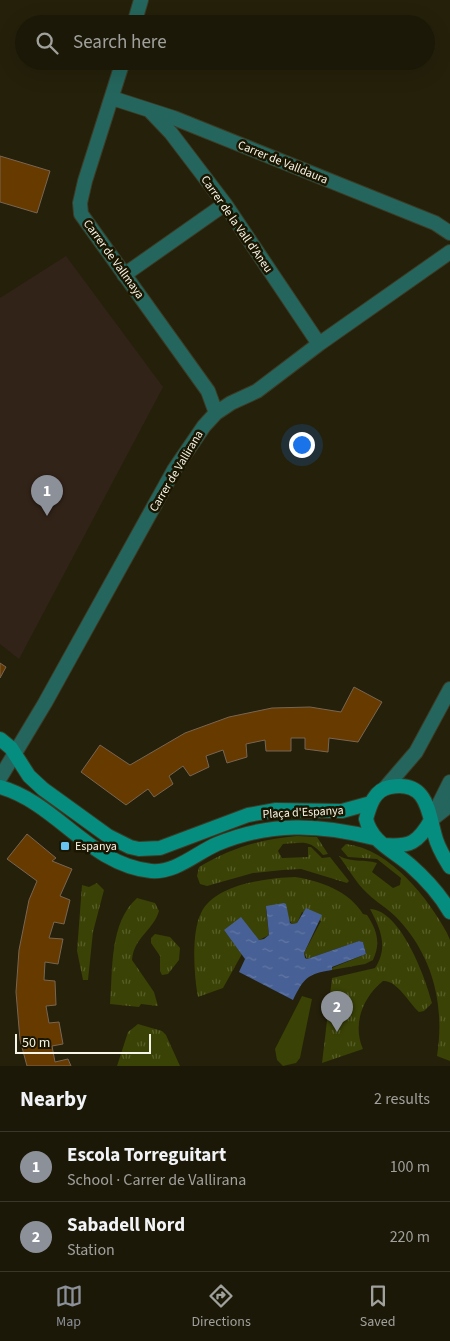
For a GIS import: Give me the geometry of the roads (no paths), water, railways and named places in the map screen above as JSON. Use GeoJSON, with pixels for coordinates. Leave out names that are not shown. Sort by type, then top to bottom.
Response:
{"type":"FeatureCollection","features":[{"type":"Feature","properties":{"kind":"main road","name":"Plaça d'Espanya"},"geometry":{"type":"LineString","coordinates":[[0,739],[14,753],[29,776],[43,789],[118,842],[130,847],[160,848],[248,815],[276,810],[342,811],[371,803]]}},
{"type":"Feature","properties":{"kind":"main road"},"geometry":{"type":"LineString","coordinates":[[450,868],[437,844],[425,799],[415,791],[396,786],[385,788],[376,794],[366,819],[379,842],[440,893],[450,912]]}},
{"type":"Feature","properties":{"kind":"main road"},"geometry":{"type":"LineString","coordinates":[[0,787],[25,796],[108,858],[133,869],[154,871],[171,868],[215,845],[241,835],[277,828],[329,829],[379,842],[405,845],[419,839],[431,820]]}},
{"type":"Feature","properties":{"kind":"street"},"geometry":{"type":"LineString","coordinates":[[137,15],[141,0]]}},
{"type":"Feature","properties":{"kind":"street","name":"Carrer de Vallmaya"},"geometry":{"type":"LineString","coordinates":[[120,70],[80,203],[81,214],[208,391],[216,413]]}},
{"type":"Feature","properties":{"kind":"street","name":"Carrer de Valldaura"},"geometry":{"type":"LineString","coordinates":[[112,98],[174,118],[426,219],[450,233]]}},
{"type":"Feature","properties":{"kind":"street","name":"Carrer de la Vall d'Aneu"},"geometry":{"type":"LineString","coordinates":[[148,110],[171,133],[224,204],[319,344]]}},
{"type":"Feature","properties":{"kind":"street"},"geometry":{"type":"LineString","coordinates":[[124,275],[224,204]]}},
{"type":"Feature","properties":{"kind":"street","name":"Carrer de Vallirana"},"geometry":{"type":"LineString","coordinates":[[0,778],[45,704],[174,470],[204,426],[216,413],[230,403],[257,391],[319,344],[450,252]]}},
{"type":"Feature","properties":{"kind":"street"},"geometry":{"type":"LineString","coordinates":[[385,788],[416,752],[450,689]]}},
{"type":"Feature","properties":{"kind":"street"},"geometry":{"type":"LineString","coordinates":[[431,820],[450,782]]}},
{"type":"Feature","properties":{"kind":"street"},"geometry":{"type":"LineString","coordinates":[[431,820],[450,805]]}},
{"type":"Feature","properties":{"kind":"water"},"geometry":{"type":"Polygon","coordinates":[[[286,904],[290,923],[292,924],[297,923],[306,908],[322,915],[304,953],[305,958],[307,959],[359,941],[363,942],[366,954],[332,967],[332,970],[317,973],[307,978],[293,1000],[239,972],[245,959],[224,930],[241,917],[259,940],[264,939],[269,935],[266,906],[286,904]]]}},
{"type":"Feature","properties":{"kind":"place","name":"Escola Torreguitart"},"geometry":{"type":"Point","coordinates":[47,516]}},
{"type":"Feature","properties":{"kind":"place","name":"Espanya"},"geometry":{"type":"Point","coordinates":[65,846]}},
{"type":"Feature","properties":{"kind":"place","name":"Sabadell Nord"},"geometry":{"type":"Point","coordinates":[337,1032]}}]}
